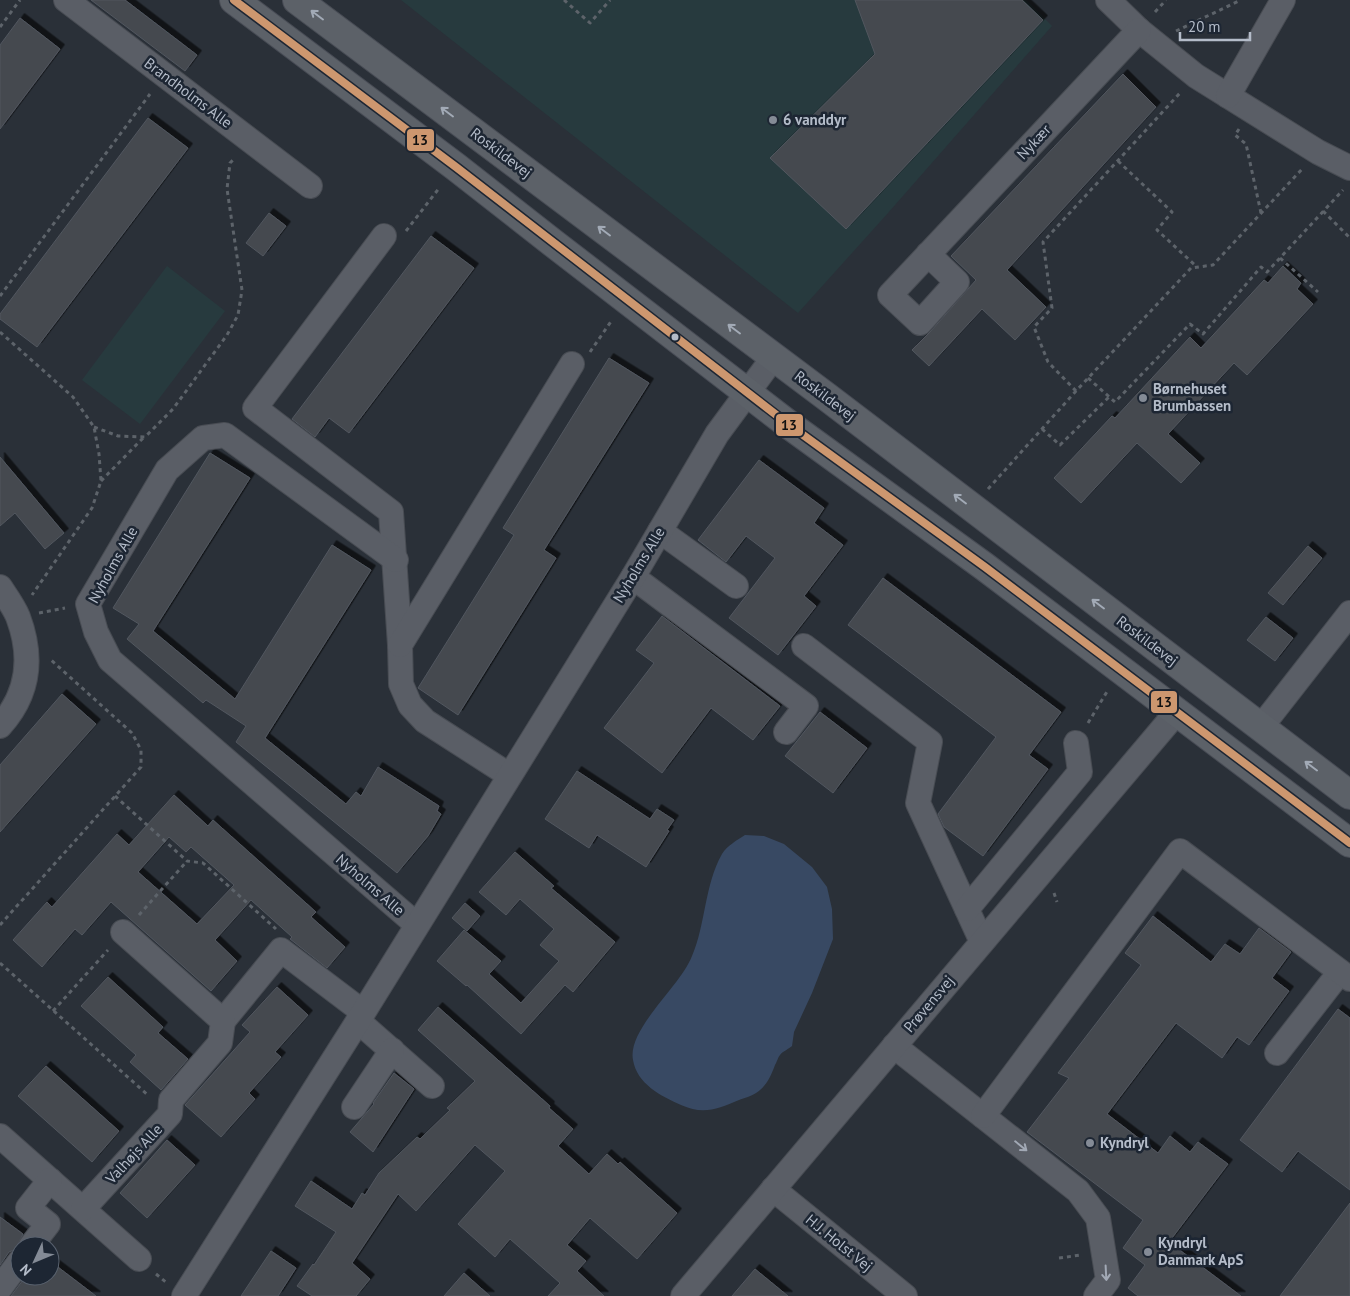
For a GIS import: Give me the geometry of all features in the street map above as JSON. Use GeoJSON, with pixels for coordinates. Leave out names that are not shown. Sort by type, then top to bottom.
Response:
{"type":"FeatureCollection","features":[{"type":"Feature","properties":{"kind":"main road"},"geometry":{"type":"LineString","coordinates":[[234,0],[456,167],[553,244],[788,424],[985,567],[1350,843]]}},
{"type":"Feature","properties":{"kind":"main road","name":"Roskildevej"},"geometry":{"type":"LineString","coordinates":[[297,0],[774,358],[1350,795]]}},
{"type":"Feature","properties":{"kind":"street","name":"Brandholms Alle"},"geometry":{"type":"LineString","coordinates":[[66,0],[310,186]]}},
{"type":"Feature","properties":{"kind":"street"},"geometry":{"type":"LineString","coordinates":[[1108,0],[1146,36],[1196,76],[1318,152],[1347,179]]}},
{"type":"Feature","properties":{"kind":"street"},"geometry":{"type":"LineString","coordinates":[[1228,96],[1283,0]]}},
{"type":"Feature","properties":{"kind":"street","name":"Nykær"},"geometry":{"type":"LineString","coordinates":[[928,254],[1146,36]]}},
{"type":"Feature","properties":{"kind":"street"},"geometry":{"type":"LineString","coordinates":[[384,236],[255,408],[391,512],[396,560],[401,684],[410,705],[425,721],[509,775]]}},
{"type":"Feature","properties":{"kind":"street","name":"Nyholms Alle"},"geometry":{"type":"LineString","coordinates":[[176,1290],[360,1017],[633,577],[717,434],[774,358]]}},
{"type":"Feature","properties":{"kind":"street"},"geometry":{"type":"LineString","coordinates":[[400,645],[572,364]]}},
{"type":"Feature","properties":{"kind":"street","name":"Nyholms Alle"},"geometry":{"type":"LineString","coordinates":[[396,560],[225,435],[204,438],[167,470],[88,604],[96,632],[110,660],[417,925]]}},
{"type":"Feature","properties":{"kind":"street"},"geometry":{"type":"LineString","coordinates":[[660,531],[736,586]]}},
{"type":"Feature","properties":{"kind":"street"},"geometry":{"type":"LineString","coordinates":[[633,577],[806,706],[786,732]]}},
{"type":"Feature","properties":{"kind":"street"},"geometry":{"type":"LineString","coordinates":[[0,587],[17,616],[27,655],[24,684],[12,712],[0,726]]}},
{"type":"Feature","properties":{"kind":"street"},"geometry":{"type":"LineString","coordinates":[[1261,727],[1350,613]]}},
{"type":"Feature","properties":{"kind":"street"},"geometry":{"type":"LineString","coordinates":[[804,646],[930,742],[918,803],[982,942]]}},
{"type":"Feature","properties":{"kind":"street","name":"Prøvensvej"},"geometry":{"type":"LineString","coordinates":[[683,1296],[1176,713]]}},
{"type":"Feature","properties":{"kind":"street"},"geometry":{"type":"LineString","coordinates":[[1076,743],[1080,772],[1106,795]]}},
{"type":"Feature","properties":{"kind":"street"},"geometry":{"type":"LineString","coordinates":[[967,909],[1080,772]]}},
{"type":"Feature","properties":{"kind":"street"},"geometry":{"type":"LineString","coordinates":[[983,1116],[1180,851],[1345,976],[1277,1053]]}},
{"type":"Feature","properties":{"kind":"street"},"geometry":{"type":"LineString","coordinates":[[123,932],[224,1021]]}},
{"type":"Feature","properties":{"kind":"street"},"geometry":{"type":"LineString","coordinates":[[281,950],[360,1017],[392,1050],[432,1086]]}},
{"type":"Feature","properties":{"kind":"street","name":"Valhøjs Alle"},"geometry":{"type":"LineString","coordinates":[[83,1209],[170,1114],[170,1100],[220,1043],[224,1021],[281,950]]}},
{"type":"Feature","properties":{"kind":"street"},"geometry":{"type":"LineString","coordinates":[[894,1046],[1078,1191],[1098,1218],[1108,1280],[1096,1296]]}},
{"type":"Feature","properties":{"kind":"street"},"geometry":{"type":"LineString","coordinates":[[354,1107],[392,1050]]}},
{"type":"Feature","properties":{"kind":"street"},"geometry":{"type":"LineString","coordinates":[[2,1142],[50,1180],[139,1259]]}},
{"type":"Feature","properties":{"kind":"street"},"geometry":{"type":"LineString","coordinates":[[39,1236],[48,1224],[28,1208],[50,1180]]}},
{"type":"Feature","properties":{"kind":"street","name":"H.J. Holst Vej"},"geometry":{"type":"LineString","coordinates":[[773,1189],[905,1296]]}},
{"type":"Feature","properties":{"kind":"street"},"geometry":{"type":"LineString","coordinates":[[0,1288],[10,1274]]}},
{"type":"Feature","properties":{"kind":"path"},"geometry":{"type":"LineString","coordinates":[[0,27],[20,0]]}},
{"type":"Feature","properties":{"kind":"path"},"geometry":{"type":"LineString","coordinates":[[564,0],[590,23],[610,0]]}},
{"type":"Feature","properties":{"kind":"path"},"geometry":{"type":"LineString","coordinates":[[1146,36],[1241,0]]}},
{"type":"Feature","properties":{"kind":"path"},"geometry":{"type":"LineString","coordinates":[[0,296],[164,75]]}},
{"type":"Feature","properties":{"kind":"path"},"geometry":{"type":"LineString","coordinates":[[1076,391],[1048,362],[1034,327],[1052,308],[1043,242],[1196,76]]}},
{"type":"Feature","properties":{"kind":"path"},"geometry":{"type":"LineString","coordinates":[[1251,110],[1236,135],[1246,144],[1261,213]]}},
{"type":"Feature","properties":{"kind":"path"},"geometry":{"type":"LineString","coordinates":[[101,481],[174,409],[227,335],[238,315],[242,290],[227,189],[230,163],[249,139]]}},
{"type":"Feature","properties":{"kind":"path"},"geometry":{"type":"LineString","coordinates":[[972,508],[1076,391],[1191,268],[1213,265],[1318,152]]}},
{"type":"Feature","properties":{"kind":"path"},"geometry":{"type":"LineString","coordinates":[[1118,160],[1172,212],[1157,230],[1197,268]]}},
{"type":"Feature","properties":{"kind":"path"},"geometry":{"type":"LineString","coordinates":[[384,236],[400,239],[456,167]]}},
{"type":"Feature","properties":{"kind":"path"},"geometry":{"type":"LineString","coordinates":[[1088,378],[1115,402],[1190,324],[1203,334],[1261,267],[1267,272],[1323,212],[1347,179]]}},
{"type":"Feature","properties":{"kind":"path"},"geometry":{"type":"LineString","coordinates":[[1323,212],[1350,238]]}},
{"type":"Feature","properties":{"kind":"path"},"geometry":{"type":"LineString","coordinates":[[1280,258],[1318,292]]}},
{"type":"Feature","properties":{"kind":"path"},"geometry":{"type":"LineString","coordinates":[[572,364],[586,359],[626,299]]}},
{"type":"Feature","properties":{"kind":"path"},"geometry":{"type":"LineString","coordinates":[[0,332],[73,397],[94,427],[101,481],[92,508],[17,616]]}},
{"type":"Feature","properties":{"kind":"path"},"geometry":{"type":"LineString","coordinates":[[1042,429],[1060,445],[1110,397]]}},
{"type":"Feature","properties":{"kind":"path"},"geometry":{"type":"LineString","coordinates":[[94,427],[118,436],[144,437]]}},
{"type":"Feature","properties":{"kind":"path"},"geometry":{"type":"LineString","coordinates":[[17,616],[88,604]]}},
{"type":"Feature","properties":{"kind":"path"},"geometry":{"type":"LineString","coordinates":[[0,925],[141,767],[141,750],[132,733],[45,654],[27,655]]}},
{"type":"Feature","properties":{"kind":"path"},"geometry":{"type":"LineString","coordinates":[[1076,743],[1120,670]]}},
{"type":"Feature","properties":{"kind":"path"},"geometry":{"type":"LineString","coordinates":[[115,796],[187,862],[202,863],[276,929],[281,950]]}},
{"type":"Feature","properties":{"kind":"path"},"geometry":{"type":"LineString","coordinates":[[0,963],[170,1114]]}},
{"type":"Feature","properties":{"kind":"path"},"geometry":{"type":"LineString","coordinates":[[139,1259],[176,1290]]}},
{"type":"Feature","properties":{"kind":"green space"},"geometry":{"type":"Polygon","coordinates":[[[401,0],[1026,0],[1052,26],[798,313],[401,0]]]}},
{"type":"Feature","properties":{"kind":"green space"},"geometry":{"type":"Polygon","coordinates":[[[167,266],[225,311],[140,424],[82,380],[167,266]]]}},
{"type":"Feature","properties":{"kind":"water"},"geometry":{"type":"Polygon","coordinates":[[[745,835],[764,836],[784,844],[812,867],[827,887],[832,909],[833,939],[812,993],[794,1032],[792,1046],[779,1056],[770,1077],[760,1091],[724,1106],[710,1110],[696,1110],[666,1098],[651,1088],[639,1076],[635,1068],[633,1048],[646,1022],[677,981],[692,956],[697,944],[708,892],[722,854],[729,846],[745,835]]]}},
{"type":"Feature","properties":{"kind":"building"},"geometry":{"type":"Polygon","coordinates":[[[91,0],[125,0],[197,55],[185,71],[91,0]]]}},
{"type":"Feature","properties":{"kind":"building"},"geometry":{"type":"Polygon","coordinates":[[[855,0],[1022,0],[1043,20],[846,229],[770,158],[875,54],[855,0]]]}},
{"type":"Feature","properties":{"kind":"building"},"geometry":{"type":"Polygon","coordinates":[[[20,18],[60,49],[0,129],[0,45],[20,18]]]}},
{"type":"Feature","properties":{"kind":"building"},"geometry":{"type":"Polygon","coordinates":[[[1123,74],[1156,107],[1007,270],[1046,307],[1015,340],[982,309],[929,366],[912,350],[976,280],[951,256],[1123,74]]]}},
{"type":"Feature","properties":{"kind":"building"},"geometry":{"type":"Polygon","coordinates":[[[148,118],[188,148],[37,347],[0,319],[0,314],[148,118]]]}},
{"type":"Feature","properties":{"kind":"building"},"geometry":{"type":"Polygon","coordinates":[[[269,213],[286,226],[263,256],[246,243],[269,213]]]}},
{"type":"Feature","properties":{"kind":"building"},"geometry":{"type":"Polygon","coordinates":[[[431,236],[474,268],[349,433],[329,418],[315,437],[292,419],[431,236]]]}},
{"type":"Feature","properties":{"kind":"building"},"geometry":{"type":"Polygon","coordinates":[[[1283,266],[1301,283],[1297,289],[1313,304],[1247,375],[1234,363],[1168,434],[1200,463],[1181,483],[1137,443],[1081,503],[1054,478],[1112,416],[1115,418],[1190,337],[1201,348],[1264,280],[1268,283],[1283,266]]]}},
{"type":"Feature","properties":{"kind":"building"},"geometry":{"type":"Polygon","coordinates":[[[609,358],[649,383],[544,550],[556,558],[458,715],[418,688],[514,535],[503,528],[609,358]]]}},
{"type":"Feature","properties":{"kind":"building"},"geometry":{"type":"Polygon","coordinates":[[[210,453],[250,478],[153,631],[235,699],[332,545],[371,570],[265,738],[346,804],[356,792],[361,796],[378,767],[439,806],[437,811],[441,814],[428,836],[397,873],[236,742],[246,726],[206,700],[203,703],[127,639],[139,624],[113,608],[210,453]]]}},
{"type":"Feature","properties":{"kind":"building"},"geometry":{"type":"Polygon","coordinates":[[[0,457],[64,533],[45,549],[15,513],[0,526],[0,457]]]}},
{"type":"Feature","properties":{"kind":"building"},"geometry":{"type":"Polygon","coordinates":[[[759,460],[824,508],[814,523],[843,545],[804,596],[816,606],[778,655],[729,618],[775,558],[746,536],[726,562],[698,540],[759,460]]]}},
{"type":"Feature","properties":{"kind":"building"},"geometry":{"type":"Polygon","coordinates":[[[1308,546],[1322,558],[1283,605],[1268,593],[1308,546]]]}},
{"type":"Feature","properties":{"kind":"building"},"geometry":{"type":"Polygon","coordinates":[[[883,578],[1061,712],[1029,755],[1048,769],[983,856],[944,827],[938,814],[996,737],[848,625],[883,578]]]}},
{"type":"Feature","properties":{"kind":"building"},"geometry":{"type":"Polygon","coordinates":[[[662,616],[780,706],[753,740],[711,708],[662,773],[604,728],[654,663],[636,650],[662,616]]]}},
{"type":"Feature","properties":{"kind":"building"},"geometry":{"type":"Polygon","coordinates":[[[1266,617],[1293,638],[1275,661],[1247,640],[1266,617]]]}},
{"type":"Feature","properties":{"kind":"building"},"geometry":{"type":"Polygon","coordinates":[[[62,694],[96,724],[0,832],[0,765],[62,694]]]}},
{"type":"Feature","properties":{"kind":"building"},"geometry":{"type":"Polygon","coordinates":[[[820,712],[867,748],[833,793],[785,756],[820,712]]]}},
{"type":"Feature","properties":{"kind":"building"},"geometry":{"type":"Polygon","coordinates":[[[577,771],[650,819],[657,809],[674,820],[646,867],[597,835],[589,848],[545,819],[577,771]]]}},
{"type":"Feature","properties":{"kind":"building"},"geometry":{"type":"Polygon","coordinates":[[[174,795],[208,826],[213,820],[316,912],[311,917],[345,947],[327,968],[290,939],[292,937],[251,900],[215,940],[237,961],[211,991],[111,902],[82,935],[75,929],[42,967],[13,940],[47,902],[52,907],[117,834],[129,845],[174,795]],[[169,837],[138,872],[197,924],[234,885],[191,847],[186,852],[169,837]]]}},
{"type":"Feature","properties":{"kind":"building"},"geometry":{"type":"Polygon","coordinates":[[[515,852],[554,886],[551,888],[615,942],[573,992],[565,985],[521,1034],[467,985],[437,961],[464,930],[501,961],[489,974],[521,1003],[559,961],[540,945],[554,929],[520,899],[506,915],[479,892],[515,852]]]}},
{"type":"Feature","properties":{"kind":"building"},"geometry":{"type":"Polygon","coordinates":[[[465,903],[480,916],[467,931],[452,918],[465,903]]]}},
{"type":"Feature","properties":{"kind":"building"},"geometry":{"type":"Polygon","coordinates":[[[1153,916],[1211,962],[1225,944],[1240,954],[1259,928],[1291,952],[1272,978],[1289,991],[1249,1045],[1237,1037],[1222,1058],[1176,1023],[1107,1114],[1158,1153],[1170,1136],[1190,1152],[1198,1142],[1228,1164],[1169,1242],[1241,1296],[1138,1296],[1128,1288],[1145,1265],[1123,1248],[1143,1220],[1027,1132],[1069,1078],[1058,1073],[1141,965],[1125,953],[1153,916]]]}},
{"type":"Feature","properties":{"kind":"building"},"geometry":{"type":"Polygon","coordinates":[[[108,977],[163,1027],[158,1033],[188,1059],[161,1090],[130,1062],[136,1055],[81,1006],[108,977]]]}},
{"type":"Feature","properties":{"kind":"building"},"geometry":{"type":"Polygon","coordinates":[[[277,987],[308,1015],[275,1052],[281,1057],[249,1093],[255,1099],[221,1137],[185,1105],[250,1032],[242,1025],[277,987]]]}},
{"type":"Feature","properties":{"kind":"building"},"geometry":{"type":"Polygon","coordinates":[[[438,1007],[550,1106],[549,1108],[573,1129],[558,1146],[589,1174],[607,1154],[618,1164],[620,1162],[677,1213],[637,1259],[590,1218],[567,1245],[586,1261],[577,1271],[604,1296],[548,1296],[560,1283],[510,1239],[495,1257],[458,1224],[505,1171],[475,1145],[416,1211],[398,1194],[352,1263],[370,1279],[356,1296],[312,1296],[297,1286],[336,1232],[295,1206],[311,1181],[352,1209],[362,1193],[365,1195],[379,1173],[417,1137],[420,1139],[450,1110],[447,1108],[475,1081],[418,1030],[438,1007]]]}},
{"type":"Feature","properties":{"kind":"building"},"geometry":{"type":"Polygon","coordinates":[[[1338,1009],[1350,1018],[1350,1190],[1298,1151],[1282,1172],[1240,1140],[1338,1009]]]}},
{"type":"Feature","properties":{"kind":"building"},"geometry":{"type":"Polygon","coordinates":[[[46,1066],[119,1131],[92,1162],[18,1096],[46,1066]]]}},
{"type":"Feature","properties":{"kind":"building"},"geometry":{"type":"Polygon","coordinates":[[[394,1073],[414,1089],[373,1152],[350,1132],[374,1104],[394,1073]]]}},
{"type":"Feature","properties":{"kind":"building"},"geometry":{"type":"Polygon","coordinates":[[[167,1140],[195,1165],[147,1218],[120,1193],[167,1140]]]}},
{"type":"Feature","properties":{"kind":"building"},"geometry":{"type":"Polygon","coordinates":[[[1350,1203],[1350,1296],[1280,1296],[1350,1203]]]}},
{"type":"Feature","properties":{"kind":"building"},"geometry":{"type":"Polygon","coordinates":[[[0,1217],[23,1234],[22,1236],[10,1236],[10,1252],[0,1265],[0,1217]]]}},
{"type":"Feature","properties":{"kind":"building"},"geometry":{"type":"Polygon","coordinates":[[[271,1251],[296,1268],[278,1296],[241,1296],[271,1251]]]}},
{"type":"Feature","properties":{"kind":"building"},"geometry":{"type":"Polygon","coordinates":[[[60,1269],[96,1296],[11,1296],[18,1286],[60,1286],[60,1269]]]}},
{"type":"Feature","properties":{"kind":"building"},"geometry":{"type":"Polygon","coordinates":[[[755,1269],[788,1296],[732,1296],[755,1269]]]}},
{"type":"Feature","properties":{"kind":"building"},"geometry":{"type":"Polygon","coordinates":[[[464,1273],[490,1296],[444,1296],[464,1273]]]}},
{"type":"Feature","properties":{"kind":"transit line","name":"13"},"geometry":{"type":"LineString","coordinates":[[234,0],[456,167],[788,424],[985,567],[1350,843]]}},
{"type":"Feature","properties":{"kind":"place","name":"6 vanddyr"},"geometry":{"type":"Point","coordinates":[773,120]}},
{"type":"Feature","properties":{"kind":"place","name":"Børnehuset Brumbassen"},"geometry":{"type":"Point","coordinates":[1143,398]}},
{"type":"Feature","properties":{"kind":"place","name":"Kyndryl"},"geometry":{"type":"Point","coordinates":[1090,1143]}},
{"type":"Feature","properties":{"kind":"place","name":"Kyndryl Danmark ApS"},"geometry":{"type":"Point","coordinates":[1148,1252]}}]}
